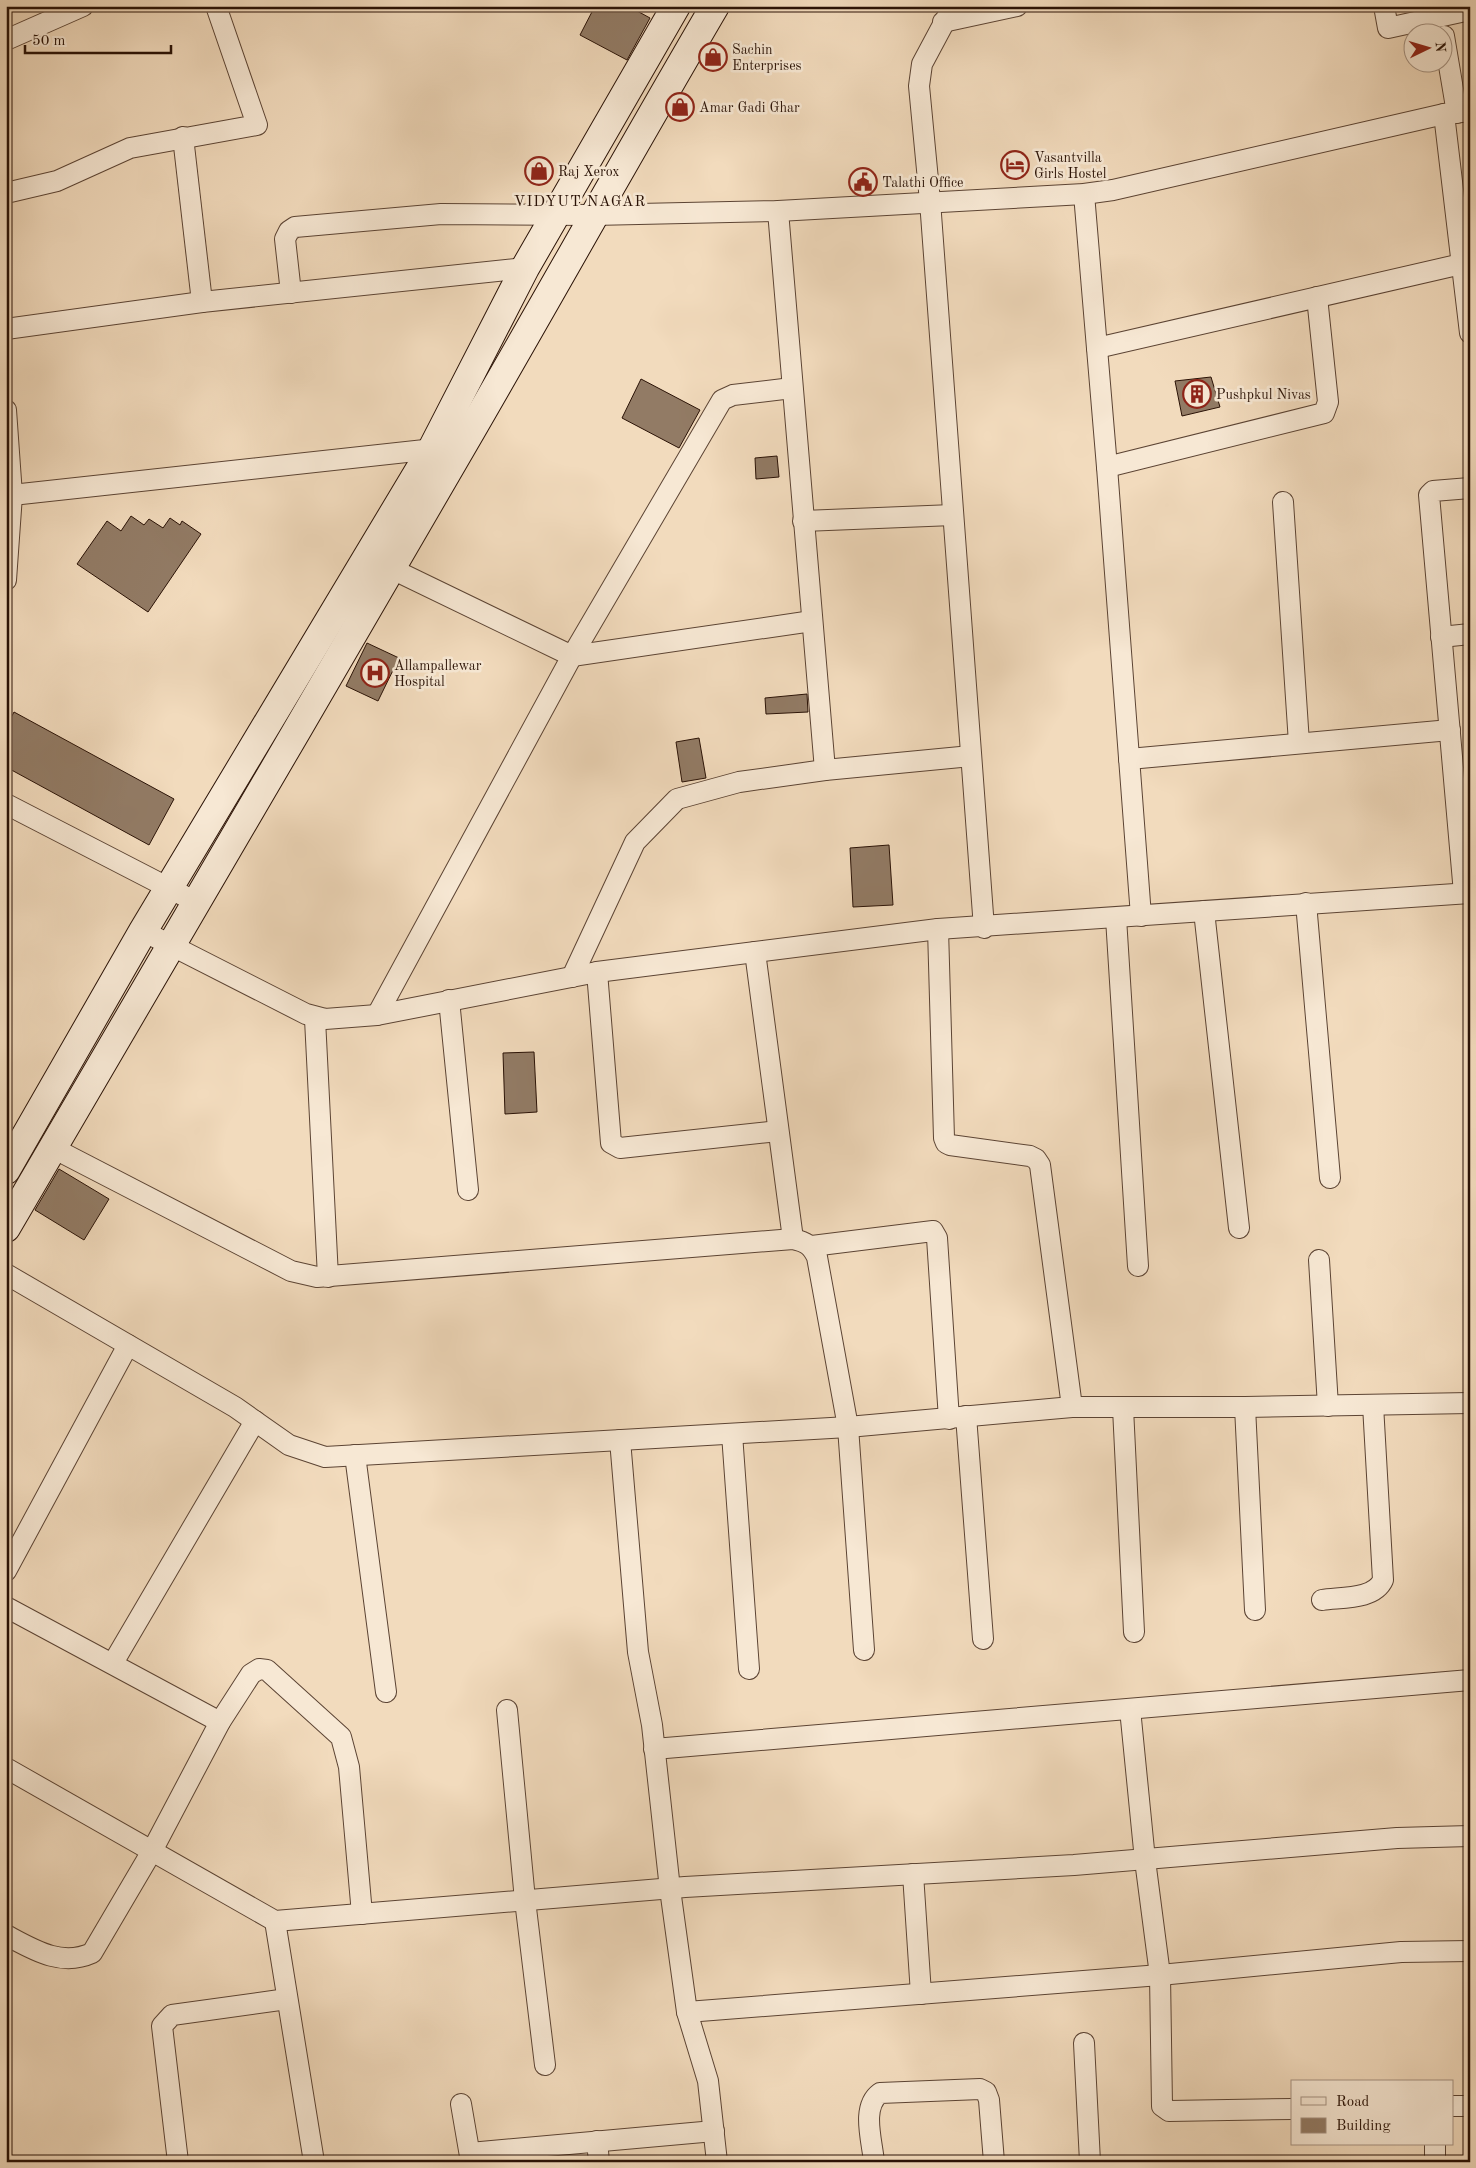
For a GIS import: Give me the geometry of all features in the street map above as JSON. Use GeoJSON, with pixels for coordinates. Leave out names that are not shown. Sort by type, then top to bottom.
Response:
{"type":"FeatureCollection","features":[{"type":"Feature","properties":{"kind":"main road"},"geometry":{"type":"LineString","coordinates":[[6,1170],[143,931],[432,449],[525,268],[676,6]]}},
{"type":"Feature","properties":{"kind":"main road"},"geometry":{"type":"LineString","coordinates":[[6,1228],[461,447],[715,6]]}},
{"type":"Feature","properties":{"kind":"street"},"geometry":{"type":"LineString","coordinates":[[6,40],[83,6]]}},
{"type":"Feature","properties":{"kind":"street"},"geometry":{"type":"LineString","coordinates":[[6,193],[57,181],[130,148],[257,125],[216,6]]}},
{"type":"Feature","properties":{"kind":"street"},"geometry":{"type":"LineString","coordinates":[[984,928],[930,201],[919,86],[922,64],[948,14],[1017,6]]}},
{"type":"Feature","properties":{"kind":"street"},"geometry":{"type":"LineString","coordinates":[[1384,6],[1388,28],[1404,28]]}},
{"type":"Feature","properties":{"kind":"street"},"geometry":{"type":"LineString","coordinates":[[1451,22],[1470,10]]}},
{"type":"Feature","properties":{"kind":"street"},"geometry":{"type":"LineString","coordinates":[[1450,72],[1457,113],[1470,333]]}},
{"type":"Feature","properties":{"kind":"street"},"geometry":{"type":"LineString","coordinates":[[290,293],[286,239],[289,231],[296,227],[441,214],[593,215],[778,211],[930,201],[1084,194],[1122,188],[1457,113]]}},
{"type":"Feature","properties":{"kind":"street"},"geometry":{"type":"LineString","coordinates":[[183,137],[202,302]]}},
{"type":"Feature","properties":{"kind":"street"},"geometry":{"type":"LineString","coordinates":[[1084,194],[1141,916]]}},
{"type":"Feature","properties":{"kind":"street"},"geometry":{"type":"LineString","coordinates":[[778,211],[825,770]]}},
{"type":"Feature","properties":{"kind":"street"},"geometry":{"type":"LineString","coordinates":[[1097,348],[1466,262]]}},
{"type":"Feature","properties":{"kind":"street"},"geometry":{"type":"LineString","coordinates":[[6,328],[202,302],[525,268]]}},
{"type":"Feature","properties":{"kind":"street"},"geometry":{"type":"LineString","coordinates":[[1107,467],[1324,413],[1328,402],[1317,296]]}},
{"type":"Feature","properties":{"kind":"street"},"geometry":{"type":"LineString","coordinates":[[377,1014],[572,656],[722,400],[733,395],[792,388]]}},
{"type":"Feature","properties":{"kind":"street"},"geometry":{"type":"LineString","coordinates":[[6,410],[12,495],[6,580]]}},
{"type":"Feature","properties":{"kind":"street"},"geometry":{"type":"LineString","coordinates":[[12,495],[461,447]]}},
{"type":"Feature","properties":{"kind":"street"},"geometry":{"type":"LineString","coordinates":[[143,931],[316,1019],[377,1014],[597,972],[938,929],[984,928],[1306,903],[1467,893],[1428,495],[1433,491],[1470,488]]}},
{"type":"Feature","properties":{"kind":"street"},"geometry":{"type":"LineString","coordinates":[[1283,502],[1299,744]]}},
{"type":"Feature","properties":{"kind":"street"},"geometry":{"type":"LineString","coordinates":[[803,521],[954,515]]}},
{"type":"Feature","properties":{"kind":"street"},"geometry":{"type":"LineString","coordinates":[[390,568],[572,656],[812,621]]}},
{"type":"Feature","properties":{"kind":"street"},"geometry":{"type":"LineString","coordinates":[[1441,637],[1470,634]]}},
{"type":"Feature","properties":{"kind":"street"},"geometry":{"type":"LineString","coordinates":[[1129,759],[1450,730]]}},
{"type":"Feature","properties":{"kind":"street"},"geometry":{"type":"LineString","coordinates":[[572,976],[636,842],[677,799],[739,782],[825,770],[971,756]]}},
{"type":"Feature","properties":{"kind":"street"},"geometry":{"type":"LineString","coordinates":[[6,804],[196,902]]}},
{"type":"Feature","properties":{"kind":"street"},"geometry":{"type":"LineString","coordinates":[[1306,903],[1330,1178]]}},
{"type":"Feature","properties":{"kind":"street"},"geometry":{"type":"LineString","coordinates":[[1204,911],[1240,1228]]}},
{"type":"Feature","properties":{"kind":"street"},"geometry":{"type":"LineString","coordinates":[[1116,918],[1138,1266]]}},
{"type":"Feature","properties":{"kind":"street"},"geometry":{"type":"LineString","coordinates":[[938,929],[944,1138],[946,1143],[950,1145],[1030,1156],[1036,1159],[1040,1165],[1072,1406]]}},
{"type":"Feature","properties":{"kind":"street"},"geometry":{"type":"LineString","coordinates":[[755,952],[793,1239]]}},
{"type":"Feature","properties":{"kind":"street"},"geometry":{"type":"LineString","coordinates":[[597,972],[611,1142],[614,1146],[620,1148],[778,1131]]}},
{"type":"Feature","properties":{"kind":"street"},"geometry":{"type":"LineString","coordinates":[[449,1000],[468,1190]]}},
{"type":"Feature","properties":{"kind":"street"},"geometry":{"type":"LineString","coordinates":[[316,1019],[328,1277]]}},
{"type":"Feature","properties":{"kind":"street"},"geometry":{"type":"LineString","coordinates":[[53,1148],[291,1271],[328,1277],[793,1239],[806,1242],[812,1246],[817,1257],[848,1427],[864,1650]]}},
{"type":"Feature","properties":{"kind":"street"},"geometry":{"type":"LineString","coordinates":[[812,1246],[927,1230],[934,1231],[937,1238],[983,1640]]}},
{"type":"Feature","properties":{"kind":"street"},"geometry":{"type":"LineString","coordinates":[[1319,1260],[1328,1406]]}},
{"type":"Feature","properties":{"kind":"street"},"geometry":{"type":"LineString","coordinates":[[6,1274],[235,1407],[288,1445],[325,1457],[848,1427],[1072,1406],[1123,1408],[1470,1403]]}},
{"type":"Feature","properties":{"kind":"street"},"geometry":{"type":"LineString","coordinates":[[6,1571],[128,1345]]}},
{"type":"Feature","properties":{"kind":"street"},"geometry":{"type":"LineString","coordinates":[[1322,1600],[1372,1593],[1379,1588],[1383,1580],[1373,1405]]}},
{"type":"Feature","properties":{"kind":"street"},"geometry":{"type":"LineString","coordinates":[[1245,1407],[1255,1610]]}},
{"type":"Feature","properties":{"kind":"street"},"geometry":{"type":"LineString","coordinates":[[1123,1408],[1134,1632]]}},
{"type":"Feature","properties":{"kind":"street"},"geometry":{"type":"LineString","coordinates":[[113,1663],[255,1421]]}},
{"type":"Feature","properties":{"kind":"street"},"geometry":{"type":"LineString","coordinates":[[732,1434],[749,1669]]}},
{"type":"Feature","properties":{"kind":"street"},"geometry":{"type":"LineString","coordinates":[[620,1440],[638,1652],[652,1725],[670,1889],[687,2012],[708,2081],[717,2162]]}},
{"type":"Feature","properties":{"kind":"street"},"geometry":{"type":"LineString","coordinates":[[355,1455],[386,1692]]}},
{"type":"Feature","properties":{"kind":"street"},"geometry":{"type":"LineString","coordinates":[[6,1607],[220,1722]]}},
{"type":"Feature","properties":{"kind":"street"},"geometry":{"type":"LineString","coordinates":[[6,1935],[58,1959],[77,1958],[92,1953],[152,1851],[220,1722],[251,1674],[258,1669],[267,1670],[341,1737],[348,1767],[362,1914]]}},
{"type":"Feature","properties":{"kind":"street"},"geometry":{"type":"LineString","coordinates":[[654,1749],[1470,1680]]}},
{"type":"Feature","properties":{"kind":"street"},"geometry":{"type":"LineString","coordinates":[[1130,1709],[1145,1860],[1160,1975],[1162,2106],[1164,2110],[1169,2111],[1291,2109]]}},
{"type":"Feature","properties":{"kind":"street"},"geometry":{"type":"LineString","coordinates":[[507,1710],[545,2065]]}},
{"type":"Feature","properties":{"kind":"street"},"geometry":{"type":"LineString","coordinates":[[6,1768],[276,1921],[670,1889],[1145,1860],[1397,1838],[1470,1836]]}},
{"type":"Feature","properties":{"kind":"street"},"geometry":{"type":"LineString","coordinates":[[914,1874],[921,1994]]}},
{"type":"Feature","properties":{"kind":"street"},"geometry":{"type":"LineString","coordinates":[[276,1921],[314,2162]]}},
{"type":"Feature","properties":{"kind":"street"},"geometry":{"type":"LineString","coordinates":[[687,2012],[1160,1975],[1401,1952],[1470,1951]]}},
{"type":"Feature","properties":{"kind":"street"},"geometry":{"type":"LineString","coordinates":[[178,2162],[162,2026],[166,2020],[172,2015],[287,1999]]}},
{"type":"Feature","properties":{"kind":"street"},"geometry":{"type":"LineString","coordinates":[[1084,2043],[1090,2162]]}},
{"type":"Feature","properties":{"kind":"street"},"geometry":{"type":"LineString","coordinates":[[874,2162],[869,2107],[873,2098],[880,2093],[980,2088],[986,2092],[989,2100],[994,2162]]}},
{"type":"Feature","properties":{"kind":"street"},"geometry":{"type":"LineString","coordinates":[[461,2104],[471,2157],[597,2142],[714,2131]]}},
{"type":"Feature","properties":{"kind":"street"},"geometry":{"type":"LineString","coordinates":[[1454,2106],[1470,2106]]}},
{"type":"Feature","properties":{"kind":"street"},"geometry":{"type":"LineString","coordinates":[[597,2142],[599,2162]]}},
{"type":"Feature","properties":{"kind":"street"},"geometry":{"type":"LineString","coordinates":[[1435,2146],[1435,2162]]}},
{"type":"Feature","properties":{"kind":"building"},"geometry":{"type":"Polygon","coordinates":[[[595,6],[628,6],[650,18],[627,60],[580,35],[595,6]]]}},
{"type":"Feature","properties":{"kind":"building","name":"Pushpkul Nivas"},"geometry":{"type":"Polygon","coordinates":[[[1211,377],[1220,407],[1182,416],[1175,381],[1211,377]]]}},
{"type":"Feature","properties":{"kind":"building"},"geometry":{"type":"Polygon","coordinates":[[[641,379],[700,410],[679,448],[622,418],[641,379]]]}},
{"type":"Feature","properties":{"kind":"building"},"geometry":{"type":"Polygon","coordinates":[[[777,456],[779,477],[756,479],[755,458],[777,456]]]}},
{"type":"Feature","properties":{"kind":"building"},"geometry":{"type":"Polygon","coordinates":[[[131,516],[144,525],[149,519],[163,528],[170,518],[180,525],[182,521],[201,534],[148,612],[77,564],[107,521],[121,531],[131,516]]]}},
{"type":"Feature","properties":{"kind":"building"},"geometry":{"type":"Polygon","coordinates":[[[367,643],[399,658],[378,701],[346,686],[367,643]]]}},
{"type":"Feature","properties":{"kind":"building"},"geometry":{"type":"Polygon","coordinates":[[[807,694],[808,712],[766,714],[765,698],[807,694]]]}},
{"type":"Feature","properties":{"kind":"building"},"geometry":{"type":"Polygon","coordinates":[[[14,712],[174,799],[149,845],[6,767],[6,727],[14,712]]]}},
{"type":"Feature","properties":{"kind":"building"},"geometry":{"type":"Polygon","coordinates":[[[699,738],[706,778],[682,782],[676,742],[699,738]]]}},
{"type":"Feature","properties":{"kind":"building"},"geometry":{"type":"Polygon","coordinates":[[[889,845],[893,905],[853,907],[850,848],[889,845]]]}},
{"type":"Feature","properties":{"kind":"building"},"geometry":{"type":"Polygon","coordinates":[[[534,1052],[537,1112],[505,1114],[503,1053],[534,1052]]]}},
{"type":"Feature","properties":{"kind":"building"},"geometry":{"type":"Polygon","coordinates":[[[59,1169],[109,1199],[84,1240],[35,1210],[59,1169]]]}},
{"type":"Feature","properties":{"kind":"place","name":"Sachin Enterprises"},"geometry":{"type":"Point","coordinates":[713,57]}},
{"type":"Feature","properties":{"kind":"place","name":"Amar Gadi Ghar"},"geometry":{"type":"Point","coordinates":[680,107]}},
{"type":"Feature","properties":{"kind":"place","name":"Vasantvilla Girls Hostel"},"geometry":{"type":"Point","coordinates":[1015,165]}},
{"type":"Feature","properties":{"kind":"place","name":"Raj Xerox"},"geometry":{"type":"Point","coordinates":[539,171]}},
{"type":"Feature","properties":{"kind":"place","name":"Talathi Office"},"geometry":{"type":"Point","coordinates":[863,182]}},
{"type":"Feature","properties":{"kind":"place","name":"Pushpkul Nivas"},"geometry":{"type":"Point","coordinates":[1197,394]}},
{"type":"Feature","properties":{"kind":"place","name":"Allampallewar Hospital"},"geometry":{"type":"Point","coordinates":[375,673]}},
{"type":"Feature","properties":{"kind":"district","name":"VIDYUT NAGAR"},"geometry":{"type":"Point","coordinates":[580,201]}}]}
